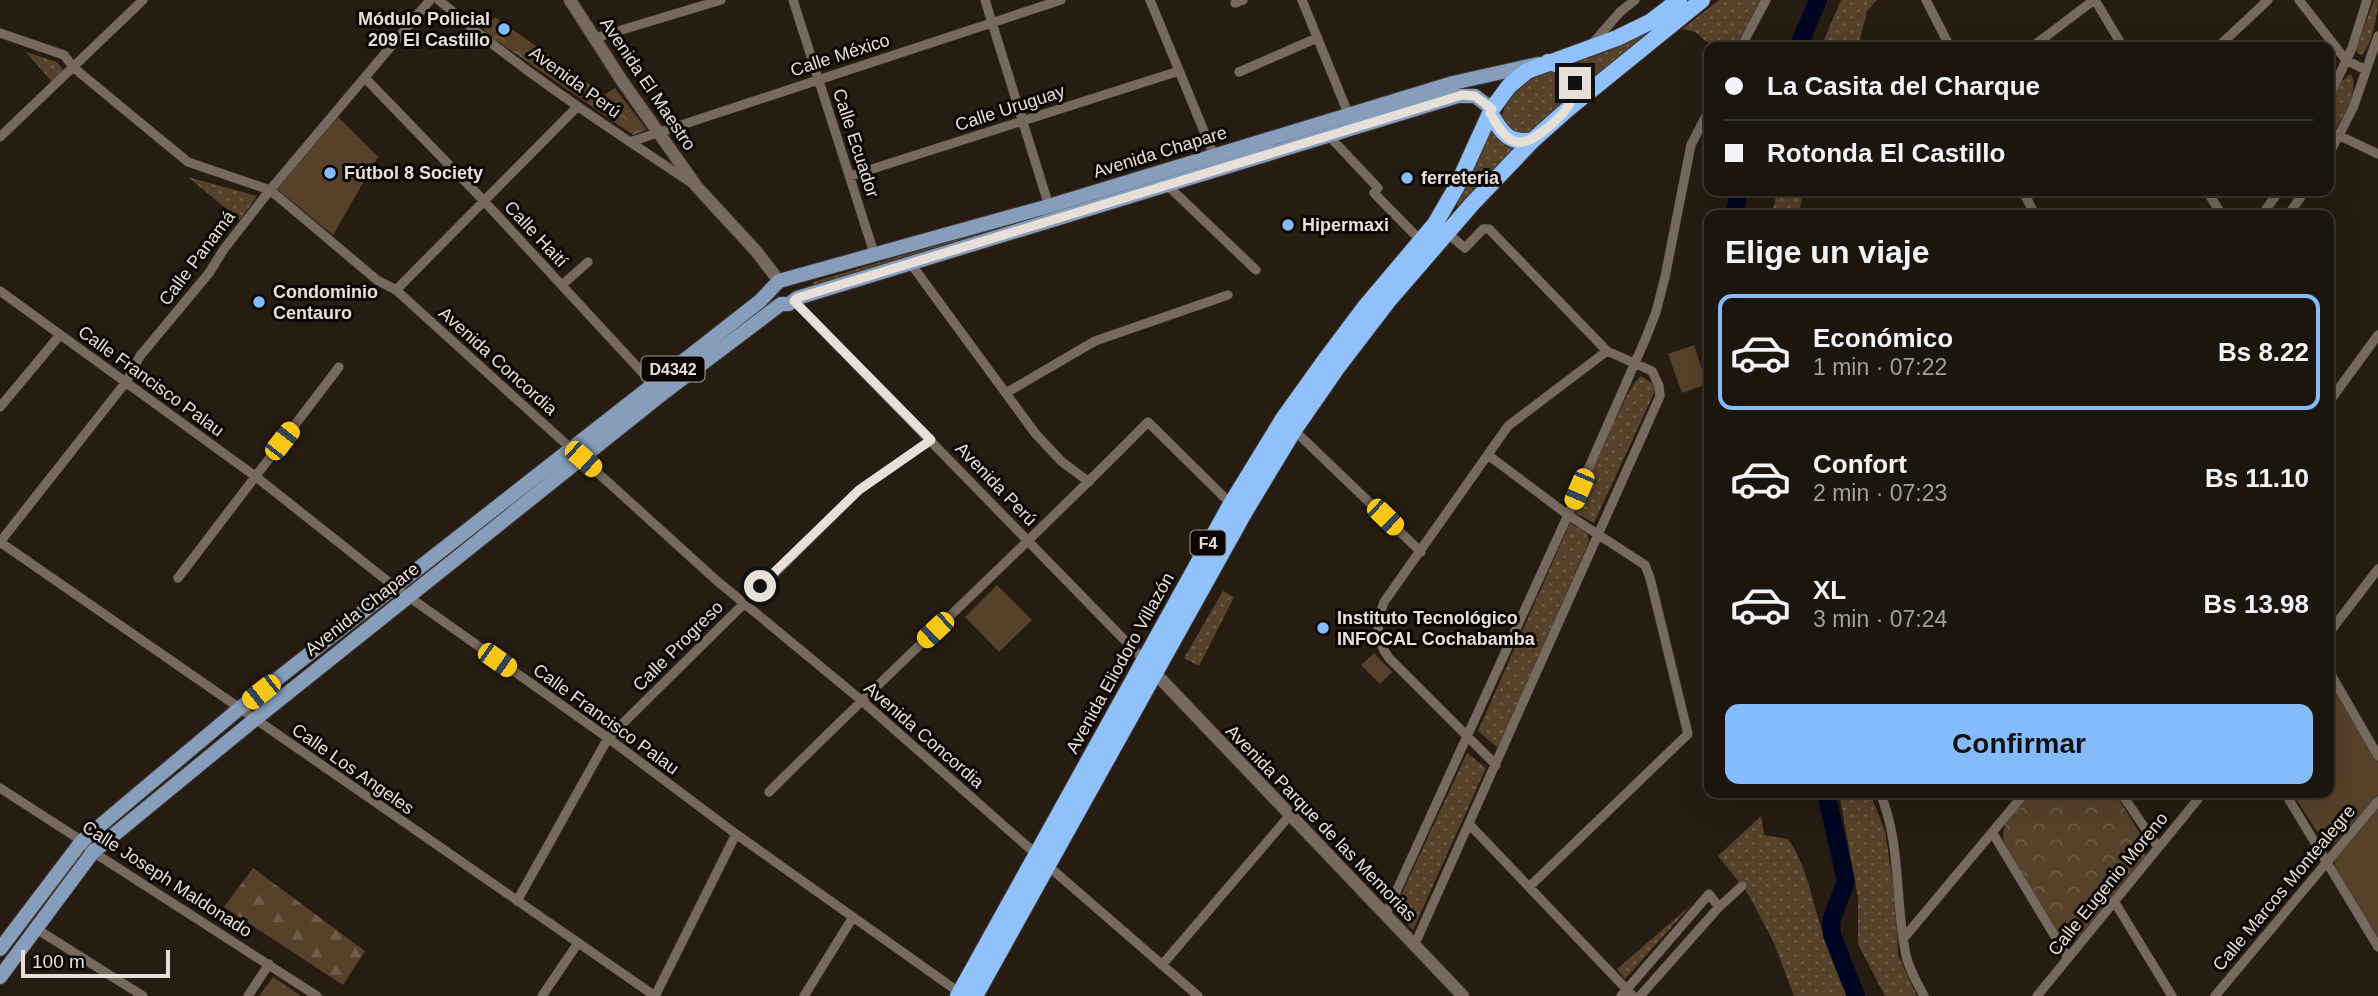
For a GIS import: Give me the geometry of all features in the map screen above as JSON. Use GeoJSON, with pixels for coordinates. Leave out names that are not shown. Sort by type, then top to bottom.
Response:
{"type":"FeatureCollection","features":[{"type":"Feature","properties":{"kind":"highway","name":"F4"},"geometry":{"type":"LineString","coordinates":[[1491,111],[1518,78],[1545,63],[1617,38],[1650,22],[1679,0]]}},
{"type":"Feature","properties":{"kind":"highway","name":"F4"},"geometry":{"type":"LineString","coordinates":[[1533,141],[1569,108],[1702,0]]}},
{"type":"Feature","properties":{"kind":"highway"},"geometry":{"type":"LineString","coordinates":[[1545,63],[1565,68],[1572,75],[1575,93],[1569,108]]}},
{"type":"Feature","properties":{"kind":"highway"},"geometry":{"type":"LineString","coordinates":[[1491,111],[1499,129],[1509,138],[1524,142],[1533,141]]}},
{"type":"Feature","properties":{"kind":"highway","name":"Avenida Eliodoro Villazón"},"geometry":{"type":"LineString","coordinates":[[1042,859],[1144,660],[1231,504],[1283,419],[1326,359],[1446,206],[1491,111]]}},
{"type":"Feature","properties":{"kind":"highway","name":"Avenida Eliodoro Villazón"},"geometry":{"type":"LineString","coordinates":[[964,995],[1042,859],[1155,673],[1244,513],[1294,430],[1365,330],[1447,233],[1533,141]]}},
{"type":"Feature","properties":{"kind":"main road","name":"Avenida Chapare"},"geometry":{"type":"LineString","coordinates":[[0,977],[93,852],[662,394],[791,301],[1168,186],[1217,163],[1545,63]]}},
{"type":"Feature","properties":{"kind":"main road"},"geometry":{"type":"LineString","coordinates":[[1456,90],[1475,96],[1491,111]]}},
{"type":"Feature","properties":{"kind":"main road","name":"Avenida Chapare"},"geometry":{"type":"LineString","coordinates":[[0,949],[82,841],[240,708],[780,283],[1049,206],[1329,136],[1351,121]]}},
{"type":"Feature","properties":{"kind":"main road"},"geometry":{"type":"LineString","coordinates":[[780,283],[797,287],[791,301],[774,299],[780,283]]}},
{"type":"Feature","properties":{"kind":"street"},"geometry":{"type":"LineString","coordinates":[[0,138],[143,0]]}},
{"type":"Feature","properties":{"kind":"street","name":"Calle Panamá"},"geometry":{"type":"LineString","coordinates":[[0,542],[126,382],[140,356],[209,273],[224,249],[270,190],[430,0]]}},
{"type":"Feature","properties":{"kind":"street","name":"Avenida Perú"},"geometry":{"type":"LineString","coordinates":[[439,0],[577,107],[697,187],[756,251],[780,283]]}},
{"type":"Feature","properties":{"kind":"street","name":"Avenida El Maestro"},"geometry":{"type":"LineString","coordinates":[[570,0],[697,187]]}},
{"type":"Feature","properties":{"kind":"street"},"geometry":{"type":"LineString","coordinates":[[595,38],[721,0]]}},
{"type":"Feature","properties":{"kind":"street","name":"Calle Ecuador"},"geometry":{"type":"LineString","coordinates":[[793,0],[875,256]]}},
{"type":"Feature","properties":{"kind":"street"},"geometry":{"type":"LineString","coordinates":[[985,0],[1049,206]]}},
{"type":"Feature","properties":{"kind":"street","name":"Calle México"},"geometry":{"type":"LineString","coordinates":[[629,142],[1061,0]]}},
{"type":"Feature","properties":{"kind":"street"},"geometry":{"type":"LineString","coordinates":[[1150,0],[1217,163]]}},
{"type":"Feature","properties":{"kind":"street"},"geometry":{"type":"LineString","coordinates":[[1302,0],[1351,121]]}},
{"type":"Feature","properties":{"kind":"street"},"geometry":{"type":"LineString","coordinates":[[1589,47],[1620,12],[1635,0]]}},
{"type":"Feature","properties":{"kind":"street"},"geometry":{"type":"LineString","coordinates":[[1744,42],[1766,0]]}},
{"type":"Feature","properties":{"kind":"street"},"geometry":{"type":"LineString","coordinates":[[1926,0],[1947,42]]}},
{"type":"Feature","properties":{"kind":"street"},"geometry":{"type":"LineString","coordinates":[[2039,42],[2094,0],[2120,42]]}},
{"type":"Feature","properties":{"kind":"street"},"geometry":{"type":"LineString","coordinates":[[2223,42],[2268,0]]}},
{"type":"Feature","properties":{"kind":"street"},"geometry":{"type":"LineString","coordinates":[[2299,0],[2332,42]]}},
{"type":"Feature","properties":{"kind":"street"},"geometry":{"type":"LineString","coordinates":[[2334,86],[2367,0]]}},
{"type":"Feature","properties":{"kind":"street","name":"Avenida Concordia"},"geometry":{"type":"LineString","coordinates":[[0,33],[64,55],[74,68],[188,162],[270,190],[377,280],[396,290],[743,604],[861,700],[1198,996]]}},
{"type":"Feature","properties":{"kind":"street"},"geometry":{"type":"LineString","coordinates":[[2334,146],[2353,108],[2378,36]]}},
{"type":"Feature","properties":{"kind":"street"},"geometry":{"type":"LineString","coordinates":[[1239,72],[1317,38]]}},
{"type":"Feature","properties":{"kind":"street"},"geometry":{"type":"LineString","coordinates":[[2334,45],[2346,60],[2367,70]]}},
{"type":"Feature","properties":{"kind":"street","name":"Calle Uruguay"},"geometry":{"type":"LineString","coordinates":[[849,176],[1179,71]]}},
{"type":"Feature","properties":{"kind":"street","name":"Calle Haití"},"geometry":{"type":"LineString","coordinates":[[365,78],[483,200],[653,384]]}},
{"type":"Feature","properties":{"kind":"street"},"geometry":{"type":"LineString","coordinates":[[396,290],[577,107]]}},
{"type":"Feature","properties":{"kind":"street"},"geometry":{"type":"LineString","coordinates":[[1385,916],[1568,514],[1656,312],[1691,145],[1704,120]]}},
{"type":"Feature","properties":{"kind":"street"},"geometry":{"type":"LineString","coordinates":[[1329,136],[1378,187],[1374,193],[1421,241]]}},
{"type":"Feature","properties":{"kind":"street"},"geometry":{"type":"LineString","coordinates":[[2340,136],[2378,154]]}},
{"type":"Feature","properties":{"kind":"street"},"geometry":{"type":"LineString","coordinates":[[1168,186],[1256,270]]}},
{"type":"Feature","properties":{"kind":"street"},"geometry":{"type":"LineString","coordinates":[[1414,946],[1660,396],[1659,386],[1651,371],[1607,351],[1489,229],[1483,229],[1465,248],[1447,233]]}},
{"type":"Feature","properties":{"kind":"street"},"geometry":{"type":"LineString","coordinates":[[562,285],[588,262]]}},
{"type":"Feature","properties":{"kind":"street"},"geometry":{"type":"LineString","coordinates":[[911,264],[1035,433],[1061,461],[1089,482]]}},
{"type":"Feature","properties":{"kind":"street","name":"Calle Francisco Palau"},"geometry":{"type":"LineString","coordinates":[[0,291],[256,476],[409,597],[964,995]]}},
{"type":"Feature","properties":{"kind":"street"},"geometry":{"type":"LineString","coordinates":[[1006,393],[1095,341],[1228,295]]}},
{"type":"Feature","properties":{"kind":"street","name":"Avenida Perú"},"geometry":{"type":"LineString","coordinates":[[791,301],[931,440],[1144,660]]}},
{"type":"Feature","properties":{"kind":"street"},"geometry":{"type":"LineString","coordinates":[[0,407],[60,335]]}},
{"type":"Feature","properties":{"kind":"street"},"geometry":{"type":"LineString","coordinates":[[2334,395],[2378,335]]}},
{"type":"Feature","properties":{"kind":"street"},"geometry":{"type":"LineString","coordinates":[[1496,765],[1389,658],[1381,647],[1377,632],[1378,617],[1384,602],[1508,426],[1607,351]]}},
{"type":"Feature","properties":{"kind":"street"},"geometry":{"type":"LineString","coordinates":[[178,578],[340,367]]}},
{"type":"Feature","properties":{"kind":"street"},"geometry":{"type":"LineString","coordinates":[[769,792],[1148,422],[1231,504]]}},
{"type":"Feature","properties":{"kind":"street"},"geometry":{"type":"LineString","coordinates":[[1294,430],[1421,552]]}},
{"type":"Feature","properties":{"kind":"street","name":"Calle Progreso"},"geometry":{"type":"LineString","coordinates":[[517,901],[608,738],[859,490],[931,440]]}},
{"type":"Feature","properties":{"kind":"street"},"geometry":{"type":"LineString","coordinates":[[1488,456],[1645,565],[1688,734],[1529,887]]}},
{"type":"Feature","properties":{"kind":"street","name":"Calle Los Angeles"},"geometry":{"type":"LineString","coordinates":[[0,542],[655,996]]}},
{"type":"Feature","properties":{"kind":"street"},"geometry":{"type":"LineString","coordinates":[[2334,626],[2378,569]]}},
{"type":"Feature","properties":{"kind":"street","name":"Avenida Parque de las Memorias"},"geometry":{"type":"LineString","coordinates":[[1155,673],[1463,996]]}},
{"type":"Feature","properties":{"kind":"street"},"geometry":{"type":"LineString","coordinates":[[2334,680],[2378,756]]}},
{"type":"Feature","properties":{"kind":"street","name":"Calle Joseph Maldonado"},"geometry":{"type":"LineString","coordinates":[[2,793],[82,841],[93,852],[317,996]]}},
{"type":"Feature","properties":{"kind":"street"},"geometry":{"type":"LineString","coordinates":[[1882,798],[1889,820],[1896,862],[1905,953],[1924,996]]}},
{"type":"Feature","properties":{"kind":"street"},"geometry":{"type":"LineString","coordinates":[[1903,939],[2021,798]]}},
{"type":"Feature","properties":{"kind":"street"},"geometry":{"type":"LineString","coordinates":[[2124,798],[2158,848]]}},
{"type":"Feature","properties":{"kind":"street","name":"Calle Eugenio Moreno"},"geometry":{"type":"LineString","coordinates":[[2037,996],[2199,798]]}},
{"type":"Feature","properties":{"kind":"street"},"geometry":{"type":"LineString","coordinates":[[2288,798],[2378,947]]}},
{"type":"Feature","properties":{"kind":"street","name":"Calle Marcos Montealegre"},"geometry":{"type":"LineString","coordinates":[[2215,996],[2378,801]]}},
{"type":"Feature","properties":{"kind":"street"},"geometry":{"type":"LineString","coordinates":[[1162,965],[1290,815]]}},
{"type":"Feature","properties":{"kind":"street"},"geometry":{"type":"LineString","coordinates":[[1469,824],[1627,994],[1709,894],[1719,907]]}},
{"type":"Feature","properties":{"kind":"street"},"geometry":{"type":"LineString","coordinates":[[1992,832],[2068,958]]}},
{"type":"Feature","properties":{"kind":"street"},"geometry":{"type":"LineString","coordinates":[[655,996],[736,834]]}},
{"type":"Feature","properties":{"kind":"street"},"geometry":{"type":"LineString","coordinates":[[1640,996],[1719,907],[1742,886]]}},
{"type":"Feature","properties":{"kind":"street"},"geometry":{"type":"LineString","coordinates":[[2114,901],[2172,996]]}},
{"type":"Feature","properties":{"kind":"street"},"geometry":{"type":"LineString","coordinates":[[804,996],[853,916]]}},
{"type":"Feature","properties":{"kind":"street"},"geometry":{"type":"LineString","coordinates":[[35,928],[143,996]]}},
{"type":"Feature","properties":{"kind":"street"},"geometry":{"type":"LineString","coordinates":[[542,996],[578,943]]}},
{"type":"Feature","properties":{"kind":"street"},"geometry":{"type":"LineString","coordinates":[[248,996],[269,964]]}},
{"type":"Feature","properties":{"kind":"green space"},"geometry":{"type":"Polygon","coordinates":[[[1719,0],[1761,0],[1740,42],[1707,42],[1695,32],[1682,29],[1719,0]]]}},
{"type":"Feature","properties":{"kind":"green space"},"geometry":{"type":"Polygon","coordinates":[[[1841,0],[1877,0],[1867,11],[1859,42],[1823,42],[1841,0]]]}},
{"type":"Feature","properties":{"kind":"green space"},"geometry":{"type":"Polygon","coordinates":[[[2374,0],[2378,0],[2374,30],[2361,55],[2356,49],[2374,0]]]}},
{"type":"Feature","properties":{"kind":"green space"},"geometry":{"type":"Polygon","coordinates":[[[1677,12],[1582,89],[1579,72],[1571,63],[1626,43],[1677,12]]]}},
{"type":"Feature","properties":{"kind":"green space"},"geometry":{"type":"Polygon","coordinates":[[[495,17],[604,95],[615,88],[647,130],[633,135],[484,32],[484,28],[495,17]]]}},
{"type":"Feature","properties":{"kind":"green space"},"geometry":{"type":"Polygon","coordinates":[[[26,52],[57,62],[64,71],[52,82],[26,52]]]}},
{"type":"Feature","properties":{"kind":"green space"},"geometry":{"type":"Polygon","coordinates":[[[1554,68],[1568,81],[1566,99],[1532,132],[1514,135],[1502,120],[1507,102],[1527,81],[1554,68]]]}},
{"type":"Feature","properties":{"kind":"green space"},"geometry":{"type":"Polygon","coordinates":[[[2351,74],[2353,90],[2334,131],[2334,94],[2351,74]]]}},
{"type":"Feature","properties":{"kind":"green space","name":"Fútbol 8 Society"},"geometry":{"type":"Polygon","coordinates":[[[338,117],[378,157],[333,235],[277,189],[338,117]]]}},
{"type":"Feature","properties":{"kind":"green space"},"geometry":{"type":"Polygon","coordinates":[[[1491,126],[1502,141],[1514,148],[1460,208],[1456,205],[1477,163],[1491,126]]]}},
{"type":"Feature","properties":{"kind":"green space"},"geometry":{"type":"Polygon","coordinates":[[[1209,164],[1210,167],[814,286],[813,282],[1209,164]]]}},
{"type":"Feature","properties":{"kind":"green space"},"geometry":{"type":"Polygon","coordinates":[[[188,177],[257,196],[240,220],[188,177]]]}},
{"type":"Feature","properties":{"kind":"green space"},"geometry":{"type":"Polygon","coordinates":[[[1776,196],[1802,196],[1800,210],[1773,210],[1776,196]]]}},
{"type":"Feature","properties":{"kind":"green space"},"geometry":{"type":"Polygon","coordinates":[[[1694,345],[1704,375],[1704,385],[1682,393],[1668,354],[1694,345]]]}},
{"type":"Feature","properties":{"kind":"green space"},"geometry":{"type":"Polygon","coordinates":[[[1641,376],[1653,384],[1655,391],[1594,523],[1574,512],[1626,397],[1641,376]]]}},
{"type":"Feature","properties":{"kind":"green space"},"geometry":{"type":"Polygon","coordinates":[[[1570,523],[1587,533],[1589,541],[1499,749],[1478,731],[1570,523]]]}},
{"type":"Feature","properties":{"kind":"green space"},"geometry":{"type":"Polygon","coordinates":[[[997,585],[1032,620],[999,652],[965,617],[997,585]]]}},
{"type":"Feature","properties":{"kind":"green space"},"geometry":{"type":"Polygon","coordinates":[[[1223,591],[1234,597],[1199,666],[1184,658],[1223,591]]]}},
{"type":"Feature","properties":{"kind":"green space"},"geometry":{"type":"Polygon","coordinates":[[[1374,653],[1392,672],[1380,684],[1361,665],[1374,653]]]}},
{"type":"Feature","properties":{"kind":"green space"},"geometry":{"type":"Polygon","coordinates":[[[2334,687],[2378,762],[2378,795],[2333,845],[2327,847],[2295,798],[2334,798],[2334,687]]]}},
{"type":"Feature","properties":{"kind":"green space"},"geometry":{"type":"Polygon","coordinates":[[[1467,753],[1486,768],[1413,930],[1394,910],[1467,753]]]}},
{"type":"Feature","properties":{"kind":"green space"},"geometry":{"type":"Polygon","coordinates":[[[1840,798],[1872,798],[1885,831],[1897,911],[1898,955],[1917,996],[1885,996],[1858,944],[1858,898],[1840,798]]]}},
{"type":"Feature","properties":{"kind":"green space"},"geometry":{"type":"Polygon","coordinates":[[[2025,798],[2118,798],[2147,845],[2145,856],[2079,937],[2070,942],[2059,935],[2004,844],[2004,829],[2014,810],[2025,798]]]}},
{"type":"Feature","properties":{"kind":"green space"},"geometry":{"type":"Polygon","coordinates":[[[2378,808],[2378,938],[2336,869],[2334,860],[2378,808]]]}},
{"type":"Feature","properties":{"kind":"green space"},"geometry":{"type":"Polygon","coordinates":[[[1761,816],[1764,835],[1788,839],[1795,851],[1828,947],[1852,996],[1794,996],[1773,941],[1747,892],[1718,856],[1761,816]]]}},
{"type":"Feature","properties":{"kind":"green space"},"geometry":{"type":"Polygon","coordinates":[[[253,868],[365,951],[343,985],[224,907],[253,868]]]}},
{"type":"Feature","properties":{"kind":"green space"},"geometry":{"type":"Polygon","coordinates":[[[1691,905],[1625,979],[1617,969],[1691,905]]]}},
{"type":"Feature","properties":{"kind":"green space"},"geometry":{"type":"Polygon","coordinates":[[[273,977],[301,996],[259,996],[273,977]]]}},
{"type":"Feature","properties":{"kind":"waterway"},"geometry":{"type":"LineString","coordinates":[[1800,42],[1818,0]]}},
{"type":"Feature","properties":{"kind":"waterway"},"geometry":{"type":"LineString","coordinates":[[1735,210],[1738,196]]}},
{"type":"Feature","properties":{"kind":"waterway"},"geometry":{"type":"LineString","coordinates":[[1827,798],[1846,881],[1831,921],[1832,935],[1856,996]]}},
{"type":"Feature","properties":{"kind":"place","name":"Módulo Policial 209 El Castillo"},"geometry":{"type":"Point","coordinates":[504,29]}},
{"type":"Feature","properties":{"kind":"place","name":"Fútbol 8 Society"},"geometry":{"type":"Point","coordinates":[330,173]}},
{"type":"Feature","properties":{"kind":"place","name":"ferreteria"},"geometry":{"type":"Point","coordinates":[1407,178]}},
{"type":"Feature","properties":{"kind":"place","name":"Hipermaxi"},"geometry":{"type":"Point","coordinates":[1288,225]}},
{"type":"Feature","properties":{"kind":"place","name":"Condominio Centauro"},"geometry":{"type":"Point","coordinates":[259,302]}},
{"type":"Feature","properties":{"kind":"place","name":"Instituto Tecnológico INFOCAL Cochabamba"},"geometry":{"type":"Point","coordinates":[1323,628]}},
{"type":"Feature","properties":{"kind":"route"},"geometry":{"type":"LineString","coordinates":[[760,586],[859,490],[931,440],[794,301],[797,298],[1462,95],[1475,96],[1492,109],[1490,113],[1499,129],[1509,138],[1516,141],[1533,141],[1569,108],[1575,93],[1575,83]]}}]}
